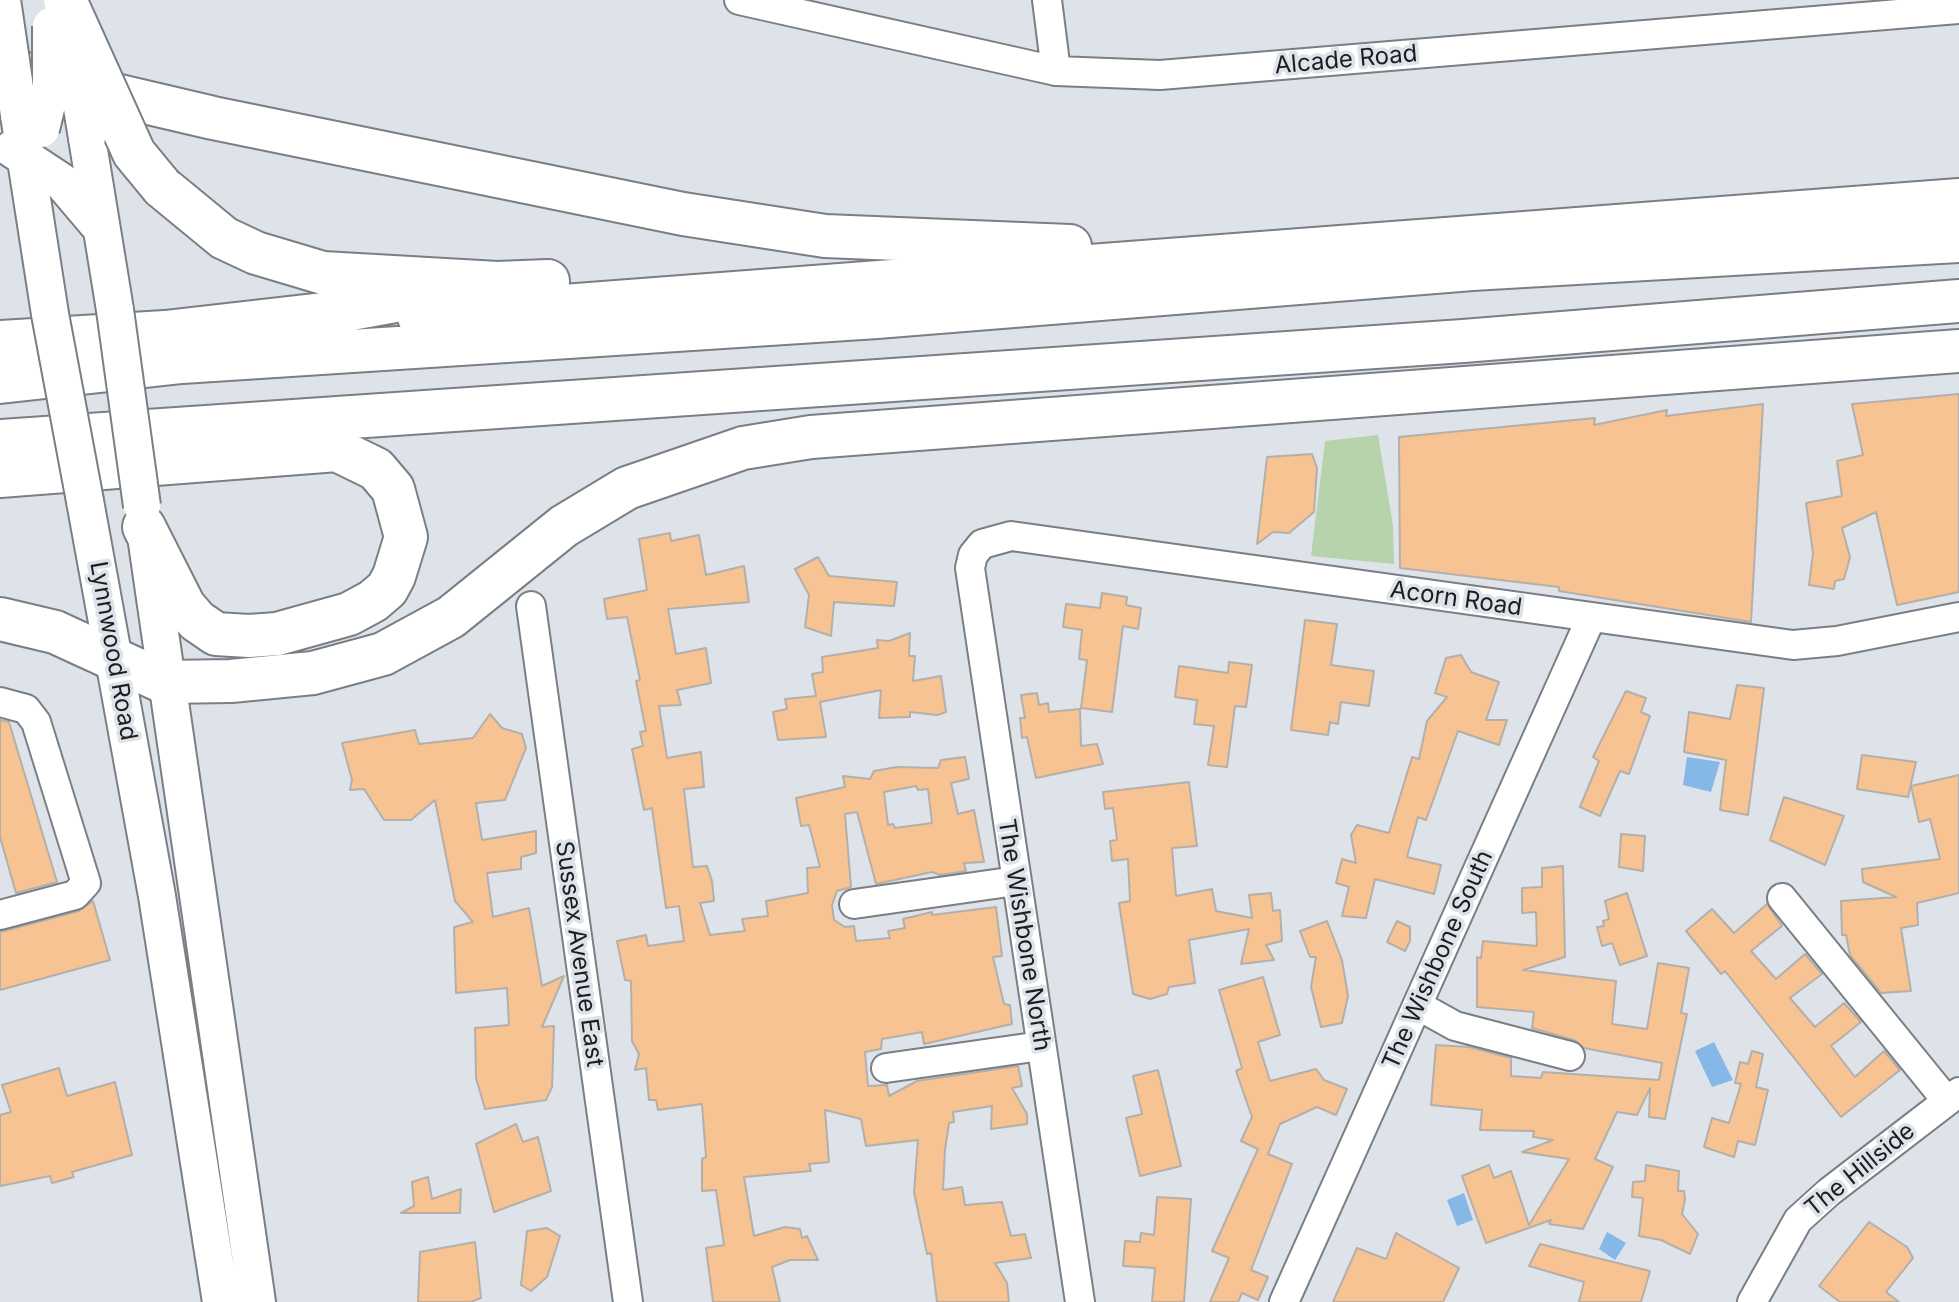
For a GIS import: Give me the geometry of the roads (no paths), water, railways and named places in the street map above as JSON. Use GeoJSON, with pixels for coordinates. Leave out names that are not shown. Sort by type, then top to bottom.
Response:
{"type":"FeatureCollection","features":[{"type":"Feature","properties":{"kind":"highway"},"geometry":{"type":"LineString","coordinates":[[64,0],[134,153],[162,187],[224,238],[290,264],[323,273],[497,283],[716,272],[1095,268]]}},
{"type":"Feature","properties":{"kind":"highway"},"geometry":{"type":"LineString","coordinates":[[0,68],[213,118],[683,214],[825,236],[1106,247],[1471,235]]}},
{"type":"Feature","properties":{"kind":"highway"},"geometry":{"type":"LineString","coordinates":[[182,362],[393,319],[1959,200]]}},
{"type":"Feature","properties":{"kind":"highway"},"geometry":{"type":"LineString","coordinates":[[0,382],[182,362],[877,317],[1472,269],[1959,241]]}},
{"type":"Feature","properties":{"kind":"highway"},"geometry":{"type":"LineString","coordinates":[[0,342],[165,332],[323,314],[497,283]]}},
{"type":"Feature","properties":{"kind":"highway"},"geometry":{"type":"LineString","coordinates":[[0,441],[884,378],[1463,341],[1959,301]]}},
{"type":"Feature","properties":{"kind":"highway"},"geometry":{"type":"LineString","coordinates":[[0,619],[55,632],[115,663],[164,682],[231,681],[313,673],[383,654],[451,617],[591,507],[663,473],[743,448],[811,437],[1959,351]]}},
{"type":"Feature","properties":{"kind":"highway"},"geometry":{"type":"LineString","coordinates":[[476,409],[1180,411]]}},
{"type":"Feature","properties":{"kind":"highway"},"geometry":{"type":"LineString","coordinates":[[0,476],[337,450],[376,469],[393,489],[406,537],[387,589],[349,614],[277,634],[216,634],[197,621],[177,595],[143,516]]}},
{"type":"Feature","properties":{"kind":"main road","name":"Lynnwood Road"},"geometry":{"type":"LineString","coordinates":[[2,0],[20,148],[157,896],[221,1302]]}},
{"type":"Feature","properties":{"kind":"main road"},"geometry":{"type":"LineString","coordinates":[[51,0],[51,88],[20,148],[62,182],[102,230]]}},
{"type":"Feature","properties":{"kind":"main road","name":"Lynnwood Road"},"geometry":{"type":"LineString","coordinates":[[64,0],[115,310],[164,682],[257,1302]]}},
{"type":"Feature","properties":{"kind":"street","name":"Alcade Road"},"geometry":{"type":"LineString","coordinates":[[739,0],[1056,71],[1160,75],[1959,9]]}},
{"type":"Feature","properties":{"kind":"street"},"geometry":{"type":"LineString","coordinates":[[1047,0],[1056,71]]}},
{"type":"Feature","properties":{"kind":"street","name":"Acorn Road"},"geometry":{"type":"LineString","coordinates":[[970,568],[973,555],[982,544],[1011,536],[1591,618],[1806,645],[1959,617]]}},
{"type":"Feature","properties":{"kind":"street","name":"The Wishbone North"},"geometry":{"type":"LineString","coordinates":[[970,568],[1080,1302]]}},
{"type":"Feature","properties":{"kind":"street","name":"Sussex Avenue East"},"geometry":{"type":"LineString","coordinates":[[531,606],[628,1302]]}},
{"type":"Feature","properties":{"kind":"street","name":"The Wishbone South"},"geometry":{"type":"LineString","coordinates":[[1284,1302],[1591,618]]}},
{"type":"Feature","properties":{"kind":"street"},"geometry":{"type":"LineString","coordinates":[[0,702],[26,709],[36,722],[86,883],[75,895],[0,915]]}},
{"type":"Feature","properties":{"kind":"street"},"geometry":{"type":"LineString","coordinates":[[854,904],[1016,881]]}},
{"type":"Feature","properties":{"kind":"street"},"geometry":{"type":"LineString","coordinates":[[1782,898],[1953,1096]]}},
{"type":"Feature","properties":{"kind":"street"},"geometry":{"type":"LineString","coordinates":[[1419,1006],[1455,1026],[1570,1056]]}},
{"type":"Feature","properties":{"kind":"street"},"geometry":{"type":"LineString","coordinates":[[886,1068],[1041,1046]]}},
{"type":"Feature","properties":{"kind":"street","name":"The Hillside"},"geometry":{"type":"LineString","coordinates":[[1752,1302],[1798,1220],[1829,1192],[1953,1096]]}},
{"type":"Feature","properties":{"kind":"water"},"geometry":{"type":"Polygon","coordinates":[[[1687,757],[1720,762],[1711,792],[1683,785],[1687,757]]]}},
{"type":"Feature","properties":{"kind":"water"},"geometry":{"type":"Polygon","coordinates":[[[1714,1042],[1733,1080],[1712,1087],[1695,1051],[1714,1042]]]}},
{"type":"Feature","properties":{"kind":"water"},"geometry":{"type":"Polygon","coordinates":[[[1464,1193],[1473,1220],[1457,1226],[1447,1200],[1464,1193]]]}},
{"type":"Feature","properties":{"kind":"water"},"geometry":{"type":"Polygon","coordinates":[[[1607,1232],[1626,1243],[1615,1260],[1599,1249],[1607,1232]]]}}]}
